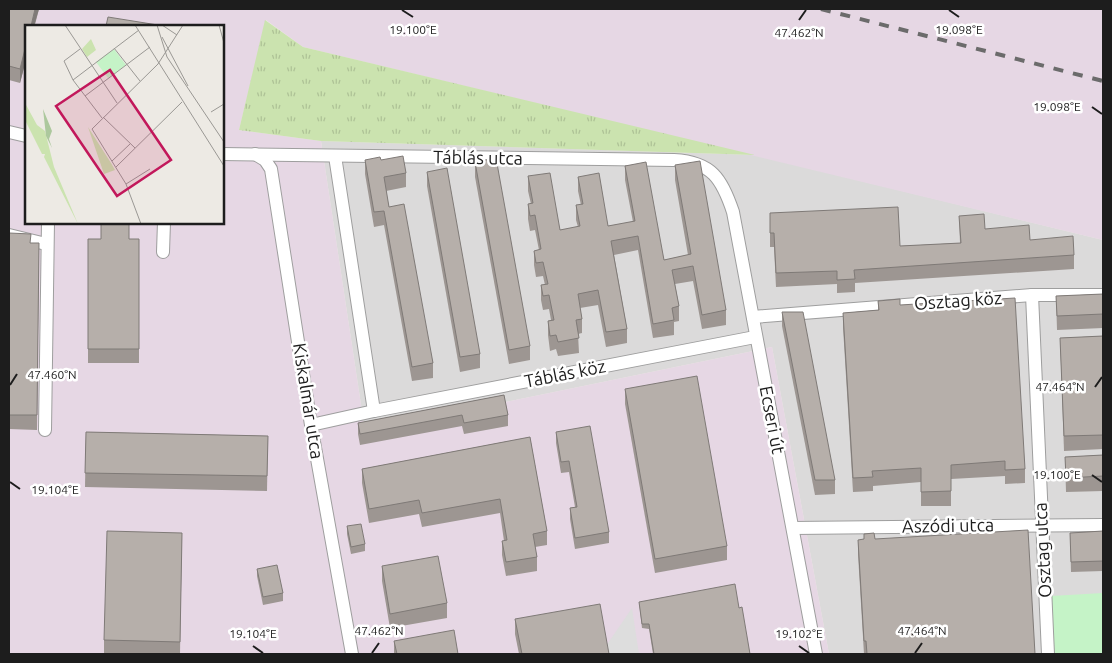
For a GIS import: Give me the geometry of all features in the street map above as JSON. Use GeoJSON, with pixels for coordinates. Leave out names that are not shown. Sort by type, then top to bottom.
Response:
{"type":"FeatureCollection","features":[{"type":"Feature","properties":{"kind":"street"},"geometry":{"type":"LineString","coordinates":[[9,132],[25,136]]}},
{"type":"Feature","properties":{"kind":"street","name":"Táblás utca"},"geometry":{"type":"LineString","coordinates":[[224,154],[686,161],[699,164],[712,172],[724,186]]}},
{"type":"Feature","properties":{"kind":"street","name":"Kiskalmár utca"},"geometry":{"type":"LineString","coordinates":[[256,154],[265,160],[271,169],[311,425],[352,654]]}},
{"type":"Feature","properties":{"kind":"street"},"geometry":{"type":"LineString","coordinates":[[335,156],[374,411]]}},
{"type":"Feature","properties":{"kind":"street","name":"Ecseri út"},"geometry":{"type":"LineString","coordinates":[[724,186],[733,212],[816,654]]}},
{"type":"Feature","properties":{"kind":"street"},"geometry":{"type":"LineString","coordinates":[[45,430],[48,337],[46,244],[48,224]]}},
{"type":"Feature","properties":{"kind":"street"},"geometry":{"type":"LineString","coordinates":[[163,252],[164,224]]}},
{"type":"Feature","properties":{"kind":"street"},"geometry":{"type":"LineString","coordinates":[[9,236],[46,244]]}},
{"type":"Feature","properties":{"kind":"street","name":"Osztag köz"},"geometry":{"type":"LineString","coordinates":[[753,317],[1032,295],[1103,295]]}},
{"type":"Feature","properties":{"kind":"street","name":"Osztag utca"},"geometry":{"type":"LineString","coordinates":[[1032,295],[1048,654]]}},
{"type":"Feature","properties":{"kind":"street","name":"Táblás köz"},"geometry":{"type":"LineString","coordinates":[[311,425],[755,337]]}},
{"type":"Feature","properties":{"kind":"street","name":"Aszódi utca"},"geometry":{"type":"LineString","coordinates":[[793,528],[1103,525]]}},
{"type":"Feature","properties":{"kind":"shaded area"},"geometry":{"type":"Polygon","coordinates":[[[9,9],[1103,9],[1103,240],[303,47],[266,20],[239,130],[321,141],[365,431],[772,347],[829,654],[9,654],[9,9]]]}},
{"type":"Feature","properties":{"kind":"shaded area"},"geometry":{"type":"Polygon","coordinates":[[[321,141],[755,155],[1103,240],[1103,654],[829,654],[772,347],[365,431],[321,141]]]}},
{"type":"Feature","properties":{"kind":"shaded area"},"geometry":{"type":"Polygon","coordinates":[[[632,608],[639,654],[607,654],[606,646],[632,608]]]}},
{"type":"Feature","properties":{"kind":"green space"},"geometry":{"type":"Polygon","coordinates":[[[265,20],[303,47],[755,155],[321,141],[239,130],[265,20]]]}},
{"type":"Feature","properties":{"kind":"green space"},"geometry":{"type":"Polygon","coordinates":[[[1103,593],[1103,654],[1053,654],[1051,596],[1103,593]]]}},
{"type":"Feature","properties":{"kind":"building"},"geometry":{"type":"Polygon","coordinates":[[[9,9],[35,9],[31,25],[25,25],[25,49],[20,69],[9,66],[9,9]]]}},
{"type":"Feature","properties":{"kind":"building"},"geometry":{"type":"Polygon","coordinates":[[[108,17],[158,25],[106,25],[108,17]]]}},
{"type":"Feature","properties":{"kind":"building"},"geometry":{"type":"Polygon","coordinates":[[[403,156],[406,173],[384,177],[389,207],[404,204],[433,363],[412,367],[384,211],[374,212],[365,160],[380,157],[381,160],[403,156]]]}},
{"type":"Feature","properties":{"kind":"building"},"geometry":{"type":"Polygon","coordinates":[[[496,158],[530,346],[509,350],[475,162],[496,158]]]}},
{"type":"Feature","properties":{"kind":"building"},"geometry":{"type":"Polygon","coordinates":[[[700,161],[726,310],[702,315],[693,266],[672,270],[679,306],[672,308],[674,320],[653,324],[638,236],[611,241],[627,329],[606,332],[598,290],[578,294],[582,319],[576,320],[579,338],[558,342],[556,335],[550,336],[548,321],[554,320],[549,295],[543,296],[541,285],[548,284],[543,262],[536,263],[534,251],[541,249],[535,215],[530,216],[528,204],[533,203],[528,176],[550,173],[560,230],[580,226],[576,205],[583,204],[578,177],[599,173],[608,226],[635,221],[625,166],[646,162],[664,260],[691,254],[675,165],[700,161]]]}},
{"type":"Feature","properties":{"kind":"building"},"geometry":{"type":"Polygon","coordinates":[[[447,168],[480,354],[460,357],[427,172],[447,168]]]}},
{"type":"Feature","properties":{"kind":"building"},"geometry":{"type":"Polygon","coordinates":[[[898,207],[900,246],[961,243],[959,216],[984,214],[985,229],[1029,225],[1030,240],[1073,236],[1074,255],[854,270],[855,279],[837,280],[837,271],[776,273],[774,233],[770,233],[770,213],[898,207]]]}},
{"type":"Feature","properties":{"kind":"building"},"geometry":{"type":"Polygon","coordinates":[[[101,224],[129,224],[129,239],[139,239],[139,349],[88,349],[88,239],[101,239],[101,224]]]}},
{"type":"Feature","properties":{"kind":"building"},"geometry":{"type":"Polygon","coordinates":[[[9,233],[31,234],[30,243],[39,243],[37,415],[9,415],[9,233]]]}},
{"type":"Feature","properties":{"kind":"building"},"geometry":{"type":"Polygon","coordinates":[[[1103,294],[1103,314],[1057,316],[1056,296],[1103,294]]]}},
{"type":"Feature","properties":{"kind":"building"},"geometry":{"type":"Polygon","coordinates":[[[1015,298],[1025,469],[1005,470],[1005,461],[951,465],[951,491],[921,492],[921,468],[872,471],[873,477],[853,478],[843,313],[879,310],[878,301],[900,299],[900,305],[1015,298]]]}},
{"type":"Feature","properties":{"kind":"building"},"geometry":{"type":"Polygon","coordinates":[[[782,312],[803,312],[835,480],[815,480],[782,312]]]}},
{"type":"Feature","properties":{"kind":"building"},"geometry":{"type":"Polygon","coordinates":[[[1103,336],[1103,435],[1064,436],[1060,338],[1103,336]]]}},
{"type":"Feature","properties":{"kind":"building"},"geometry":{"type":"Polygon","coordinates":[[[697,376],[727,546],[655,559],[625,389],[697,376]]]}},
{"type":"Feature","properties":{"kind":"building"},"geometry":{"type":"Polygon","coordinates":[[[504,395],[508,415],[464,423],[462,415],[360,434],[358,423],[504,395]]]}},
{"type":"Feature","properties":{"kind":"building"},"geometry":{"type":"Polygon","coordinates":[[[590,426],[609,532],[575,538],[570,508],[577,507],[569,461],[561,462],[556,432],[590,426]]]}},
{"type":"Feature","properties":{"kind":"building"},"geometry":{"type":"Polygon","coordinates":[[[86,432],[268,436],[267,476],[85,473],[86,432]]]}},
{"type":"Feature","properties":{"kind":"building"},"geometry":{"type":"Polygon","coordinates":[[[530,437],[547,531],[533,534],[537,557],[506,562],[502,541],[507,540],[500,499],[422,513],[419,500],[369,509],[362,469],[530,437]]]}},
{"type":"Feature","properties":{"kind":"building"},"geometry":{"type":"Polygon","coordinates":[[[1103,455],[1103,476],[1066,478],[1065,457],[1103,455]]]}},
{"type":"Feature","properties":{"kind":"building"},"geometry":{"type":"Polygon","coordinates":[[[361,524],[365,544],[351,547],[347,526],[361,524]]]}},
{"type":"Feature","properties":{"kind":"building"},"geometry":{"type":"Polygon","coordinates":[[[1028,530],[1035,654],[867,654],[866,641],[864,641],[858,540],[864,539],[864,534],[874,533],[875,539],[1028,530]]]}},
{"type":"Feature","properties":{"kind":"building"},"geometry":{"type":"Polygon","coordinates":[[[107,531],[182,533],[180,642],[104,640],[107,531]]]}},
{"type":"Feature","properties":{"kind":"building"},"geometry":{"type":"Polygon","coordinates":[[[1103,531],[1103,561],[1071,562],[1070,533],[1103,531]]]}},
{"type":"Feature","properties":{"kind":"building"},"geometry":{"type":"Polygon","coordinates":[[[438,556],[447,603],[390,614],[382,566],[438,556]]]}},
{"type":"Feature","properties":{"kind":"building"},"geometry":{"type":"Polygon","coordinates":[[[277,565],[283,593],[263,597],[257,569],[277,565]]]}},
{"type":"Feature","properties":{"kind":"building"},"geometry":{"type":"Polygon","coordinates":[[[735,584],[739,608],[742,607],[750,654],[654,654],[649,624],[642,624],[639,602],[735,584]]]}},
{"type":"Feature","properties":{"kind":"building"},"geometry":{"type":"Polygon","coordinates":[[[600,604],[609,654],[522,654],[515,619],[600,604]]]}},
{"type":"Feature","properties":{"kind":"building"},"geometry":{"type":"Polygon","coordinates":[[[454,630],[458,654],[397,654],[394,641],[454,630]]]}},
{"type":"Feature","properties":{"kind":"railway"},"geometry":{"type":"LineString","coordinates":[[821,9],[1103,81]]}}]}
